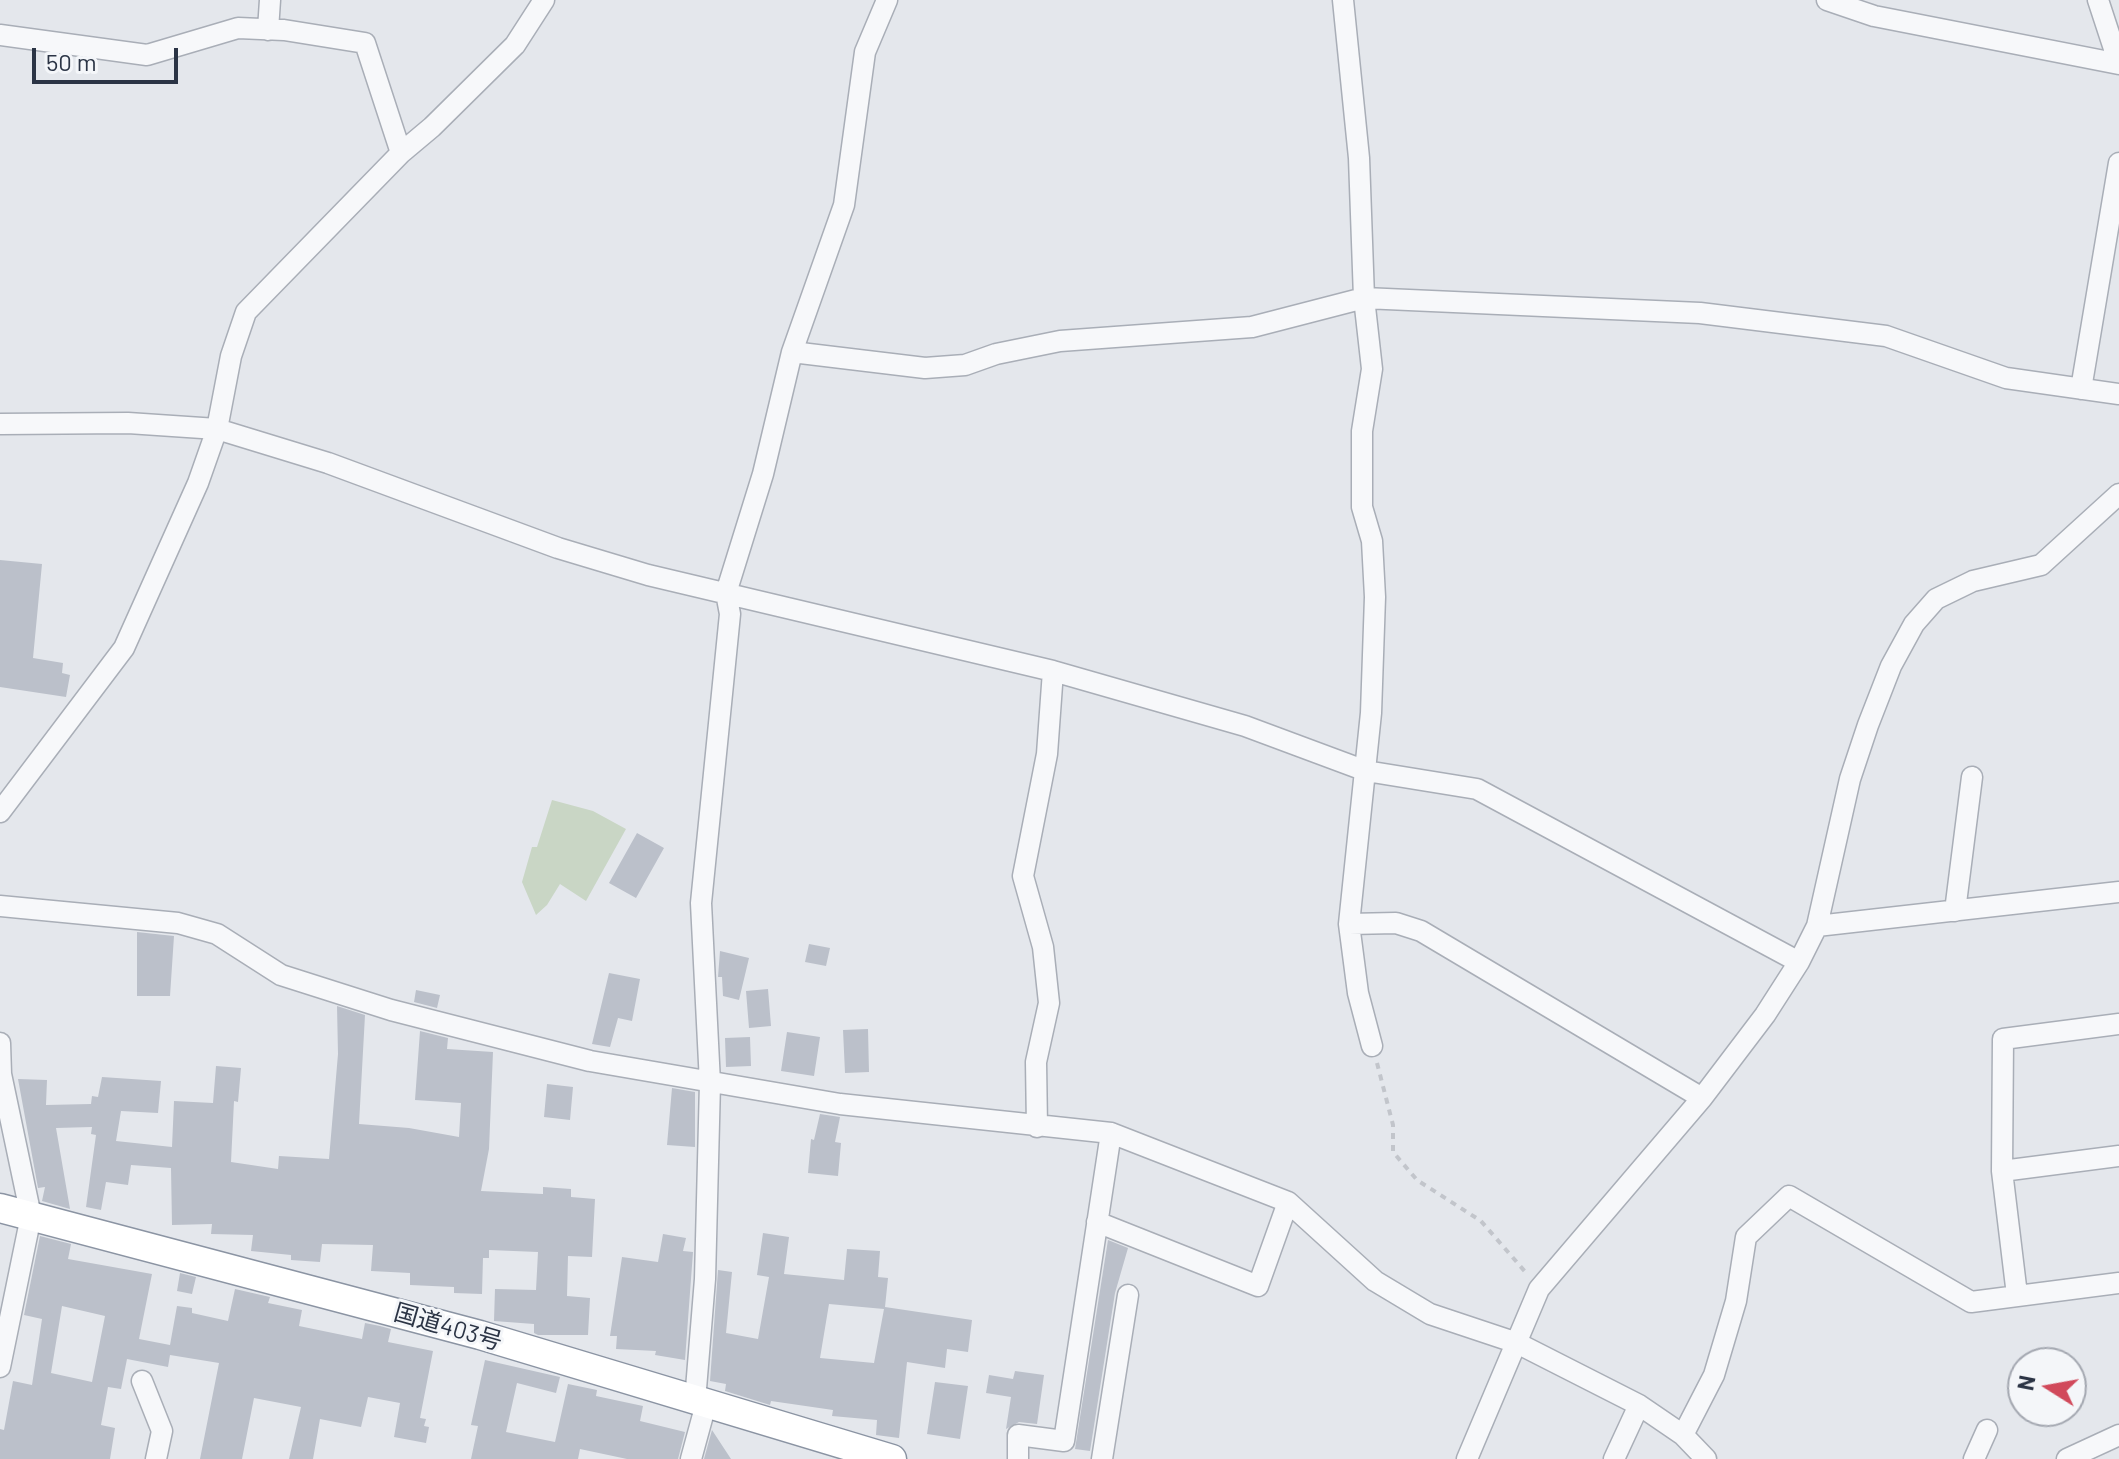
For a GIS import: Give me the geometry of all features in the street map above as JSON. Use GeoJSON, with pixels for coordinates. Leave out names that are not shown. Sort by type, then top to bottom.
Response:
{"type":"FeatureCollection","features":[{"type":"Feature","properties":{"kind":"highway","name":"国道403号"},"geometry":{"type":"LineString","coordinates":[[0,1208],[480,1335],[892,1459]]}},
{"type":"Feature","properties":{"kind":"street"},"geometry":{"type":"LineString","coordinates":[[268,30],[270,0]]}},
{"type":"Feature","properties":{"kind":"street"},"geometry":{"type":"LineString","coordinates":[[0,812],[124,648],[198,483],[217,429],[231,356],[246,312],[401,153],[515,45],[544,0]]}},
{"type":"Feature","properties":{"kind":"street"},"geometry":{"type":"LineString","coordinates":[[691,1459],[700,1403],[710,1083],[701,903],[730,614],[726,593],[763,474],[792,352],[844,205],[865,52],[887,0]]}},
{"type":"Feature","properties":{"kind":"street"},"geometry":{"type":"LineString","coordinates":[[1343,0],[1359,158],[1364,298],[1372,369],[1362,431],[1362,507],[1372,541],[1375,597],[1366,771],[1349,924],[1358,993],[1372,1046]]}},
{"type":"Feature","properties":{"kind":"street"},"geometry":{"type":"LineString","coordinates":[[1827,0],[1874,16],[2119,64],[2098,0]]}},
{"type":"Feature","properties":{"kind":"street"},"geometry":{"type":"LineString","coordinates":[[0,35],[147,55],[238,28],[365,43],[401,153]]}},
{"type":"Feature","properties":{"kind":"street"},"geometry":{"type":"LineString","coordinates":[[2081,389],[2119,163]]}},
{"type":"Feature","properties":{"kind":"street"},"geometry":{"type":"LineString","coordinates":[[792,352],[925,368],[965,365],[996,354],[1060,341],[1252,327],[1364,298],[1700,313],[1886,336],[2006,378],[2119,394]]}},
{"type":"Feature","properties":{"kind":"street"},"geometry":{"type":"LineString","coordinates":[[0,424],[128,423],[217,429],[328,463],[558,548],[726,593],[1053,671],[1245,726],[1366,771],[1477,789],[1799,962]]}},
{"type":"Feature","properties":{"kind":"street"},"geometry":{"type":"LineString","coordinates":[[1472,1457],[1539,1289],[1702,1098],[1765,1015],[1799,962],[1817,926],[1850,779],[1868,725],[1891,666],[1914,624],[1936,599],[1973,581],[2041,565],[2119,494]]}},
{"type":"Feature","properties":{"kind":"street"},"geometry":{"type":"LineString","coordinates":[[1037,1127],[1036,1062],[1049,1003],[1043,947],[1023,876],[1047,754],[1053,671]]}},
{"type":"Feature","properties":{"kind":"street"},"geometry":{"type":"LineString","coordinates":[[1955,911],[1972,777]]}},
{"type":"Feature","properties":{"kind":"street"},"geometry":{"type":"LineString","coordinates":[[1817,926],[2119,892]]}},
{"type":"Feature","properties":{"kind":"street"},"geometry":{"type":"LineString","coordinates":[[0,906],[178,923],[217,934],[281,975],[391,1010],[590,1061],[840,1104],[1111,1133],[1288,1202],[1375,1281],[1430,1314],[1517,1343],[1639,1405],[1683,1435],[1706,1459]]}},
{"type":"Feature","properties":{"kind":"street"},"geometry":{"type":"LineString","coordinates":[[1349,924],[1396,923],[1421,931],[1702,1098]]}},
{"type":"Feature","properties":{"kind":"street"},"geometry":{"type":"LineString","coordinates":[[2017,1295],[2002,1171],[2003,1039],[2119,1024]]}},
{"type":"Feature","properties":{"kind":"street"},"geometry":{"type":"LineString","coordinates":[[0,1043],[1,1074],[31,1216],[0,1367]]}},
{"type":"Feature","properties":{"kind":"street"},"geometry":{"type":"LineString","coordinates":[[1018,1459],[1018,1435],[1064,1441],[1111,1133]]}},
{"type":"Feature","properties":{"kind":"street"},"geometry":{"type":"LineString","coordinates":[[2002,1171],[2119,1156]]}},
{"type":"Feature","properties":{"kind":"street"},"geometry":{"type":"LineString","coordinates":[[1683,1435],[1714,1375],[1736,1301],[1746,1237],[1789,1196],[1971,1302],[2119,1283]]}},
{"type":"Feature","properties":{"kind":"street"},"geometry":{"type":"LineString","coordinates":[[1097,1222],[1258,1286],[1288,1202]]}},
{"type":"Feature","properties":{"kind":"street"},"geometry":{"type":"LineString","coordinates":[[0,1225],[31,1216]]}},
{"type":"Feature","properties":{"kind":"street"},"geometry":{"type":"LineString","coordinates":[[1102,1459],[1128,1295]]}},
{"type":"Feature","properties":{"kind":"street"},"geometry":{"type":"LineString","coordinates":[[142,1381],[162,1431],[156,1459]]}},
{"type":"Feature","properties":{"kind":"street"},"geometry":{"type":"LineString","coordinates":[[1614,1459],[1639,1405]]}},
{"type":"Feature","properties":{"kind":"street"},"geometry":{"type":"LineString","coordinates":[[1978,1458],[1987,1430]]}},
{"type":"Feature","properties":{"kind":"street"},"geometry":{"type":"LineString","coordinates":[[2067,1459],[2119,1435]]}},
{"type":"Feature","properties":{"kind":"path"},"geometry":{"type":"LineString","coordinates":[[1372,1046],[1393,1125],[1393,1152],[1417,1180],[1481,1221],[1539,1289]]}},
{"type":"Feature","properties":{"kind":"green space"},"geometry":{"type":"Polygon","coordinates":[[[552,800],[593,811],[626,829],[586,901],[560,884],[547,905],[536,915],[522,882],[532,847],[537,847],[552,800]]]}},
{"type":"Feature","properties":{"kind":"building"},"geometry":{"type":"Polygon","coordinates":[[[0,560],[42,564],[33,658],[63,663],[62,673],[70,675],[66,697],[0,687],[0,560]]]}},
{"type":"Feature","properties":{"kind":"building"},"geometry":{"type":"Polygon","coordinates":[[[637,833],[664,848],[636,898],[609,883],[637,833]]]}},
{"type":"Feature","properties":{"kind":"building"},"geometry":{"type":"Polygon","coordinates":[[[137,932],[174,936],[170,996],[137,996],[137,932]]]}},
{"type":"Feature","properties":{"kind":"building"},"geometry":{"type":"Polygon","coordinates":[[[809,944],[830,948],[826,966],[805,962],[809,944]]]}},
{"type":"Feature","properties":{"kind":"building"},"geometry":{"type":"Polygon","coordinates":[[[720,951],[749,958],[739,1000],[723,996],[722,977],[718,977],[720,951]]]}},
{"type":"Feature","properties":{"kind":"building"},"geometry":{"type":"Polygon","coordinates":[[[609,973],[640,979],[632,1021],[618,1018],[610,1047],[592,1044],[609,973]]]}},
{"type":"Feature","properties":{"kind":"building"},"geometry":{"type":"Polygon","coordinates":[[[768,989],[771,1026],[749,1028],[746,991],[768,989]]]}},
{"type":"Feature","properties":{"kind":"building"},"geometry":{"type":"Polygon","coordinates":[[[416,990],[440,995],[437,1008],[414,1002],[416,990]]]}},
{"type":"Feature","properties":{"kind":"building"},"geometry":{"type":"Polygon","coordinates":[[[337,1006],[365,1015],[359,1124],[409,1128],[459,1137],[461,1103],[415,1100],[420,1031],[448,1038],[447,1049],[493,1052],[489,1149],[481,1191],[543,1194],[543,1187],[571,1189],[571,1197],[595,1199],[592,1257],[568,1256],[567,1296],[590,1298],[588,1335],[538,1335],[534,1333],[534,1324],[494,1321],[495,1289],[536,1290],[538,1252],[489,1250],[489,1258],[483,1258],[482,1294],[454,1293],[454,1287],[410,1285],[410,1273],[371,1271],[373,1245],[322,1244],[320,1262],[291,1260],[291,1255],[251,1251],[253,1235],[211,1234],[212,1224],[172,1225],[171,1168],[131,1165],[128,1185],[106,1182],[101,1210],[86,1207],[96,1135],[91,1134],[92,1127],[56,1128],[70,1209],[42,1201],[45,1187],[38,1188],[18,1079],[47,1080],[46,1105],[91,1104],[92,1096],[98,1097],[102,1077],[161,1081],[158,1113],[121,1111],[116,1141],[172,1147],[174,1101],[213,1103],[216,1066],[241,1068],[238,1102],[234,1101],[231,1162],[278,1169],[279,1156],[329,1159],[338,1054],[337,1006]]]}},
{"type":"Feature","properties":{"kind":"building"},"geometry":{"type":"Polygon","coordinates":[[[868,1029],[869,1072],[845,1073],[843,1030],[868,1029]]]}},
{"type":"Feature","properties":{"kind":"building"},"geometry":{"type":"Polygon","coordinates":[[[787,1032],[820,1037],[814,1076],[781,1071],[787,1032]]]}},
{"type":"Feature","properties":{"kind":"building"},"geometry":{"type":"Polygon","coordinates":[[[750,1037],[751,1066],[726,1067],[725,1038],[750,1037]]]}},
{"type":"Feature","properties":{"kind":"building"},"geometry":{"type":"Polygon","coordinates":[[[547,1084],[573,1087],[570,1120],[544,1117],[547,1084]]]}},
{"type":"Feature","properties":{"kind":"building"},"geometry":{"type":"Polygon","coordinates":[[[672,1088],[695,1092],[695,1147],[667,1145],[672,1088]]]}},
{"type":"Feature","properties":{"kind":"building"},"geometry":{"type":"Polygon","coordinates":[[[820,1114],[840,1117],[835,1142],[841,1143],[838,1176],[808,1173],[811,1139],[814,1140],[820,1114]]]}},
{"type":"Feature","properties":{"kind":"building"},"geometry":{"type":"Polygon","coordinates":[[[763,1233],[789,1237],[784,1274],[844,1280],[847,1249],[880,1251],[878,1277],[888,1278],[885,1307],[972,1320],[968,1352],[947,1349],[945,1368],[907,1362],[899,1438],[876,1435],[877,1420],[832,1416],[833,1410],[771,1401],[770,1405],[725,1391],[726,1384],[710,1381],[718,1270],[732,1272],[726,1333],[758,1339],[769,1277],[757,1275],[763,1233]],[[829,1304],[820,1358],[874,1363],[884,1309],[829,1304]]]}},
{"type":"Feature","properties":{"kind":"building"},"geometry":{"type":"Polygon","coordinates":[[[663,1234],[686,1238],[683,1251],[693,1252],[685,1360],[655,1355],[656,1351],[616,1349],[617,1336],[610,1336],[622,1257],[658,1262],[663,1234]]]}},
{"type":"Feature","properties":{"kind":"building"},"geometry":{"type":"Polygon","coordinates":[[[40,1236],[71,1244],[68,1259],[152,1274],[139,1339],[170,1345],[177,1306],[192,1308],[192,1313],[228,1321],[235,1289],[270,1297],[268,1303],[302,1310],[299,1326],[362,1339],[365,1323],[391,1329],[388,1342],[433,1351],[420,1418],[426,1419],[424,1426],[429,1427],[426,1443],[394,1437],[400,1403],[368,1397],[361,1427],[320,1419],[313,1459],[289,1459],[301,1407],[254,1398],[242,1459],[200,1459],[219,1363],[170,1355],[168,1367],[127,1359],[121,1389],[108,1387],[101,1425],[115,1428],[110,1459],[0,1459],[0,1429],[4,1430],[13,1381],[32,1385],[42,1319],[24,1315],[40,1236]],[[62,1306],[51,1373],[92,1382],[105,1316],[62,1306]]]}},
{"type":"Feature","properties":{"kind":"building"},"geometry":{"type":"Polygon","coordinates":[[[1108,1240],[1128,1248],[1115,1293],[1090,1451],[1075,1449],[1108,1240]]]}},
{"type":"Feature","properties":{"kind":"building"},"geometry":{"type":"Polygon","coordinates":[[[180,1273],[196,1277],[192,1294],[177,1291],[180,1273]]]}},
{"type":"Feature","properties":{"kind":"building"},"geometry":{"type":"Polygon","coordinates":[[[485,1360],[560,1377],[556,1393],[517,1383],[506,1432],[555,1442],[568,1384],[597,1390],[596,1396],[643,1406],[640,1421],[685,1432],[678,1459],[627,1459],[580,1449],[578,1459],[471,1459],[478,1426],[471,1425],[485,1360]]]}},
{"type":"Feature","properties":{"kind":"building"},"geometry":{"type":"Polygon","coordinates":[[[1015,1371],[1044,1375],[1037,1424],[1019,1422],[1006,1429],[1011,1397],[986,1393],[989,1375],[1013,1379],[1015,1371]]]}},
{"type":"Feature","properties":{"kind":"building"},"geometry":{"type":"Polygon","coordinates":[[[935,1382],[968,1386],[960,1439],[927,1434],[935,1382]]]}},
{"type":"Feature","properties":{"kind":"building"},"geometry":{"type":"Polygon","coordinates":[[[712,1430],[731,1459],[704,1459],[712,1430]]]}}]}
